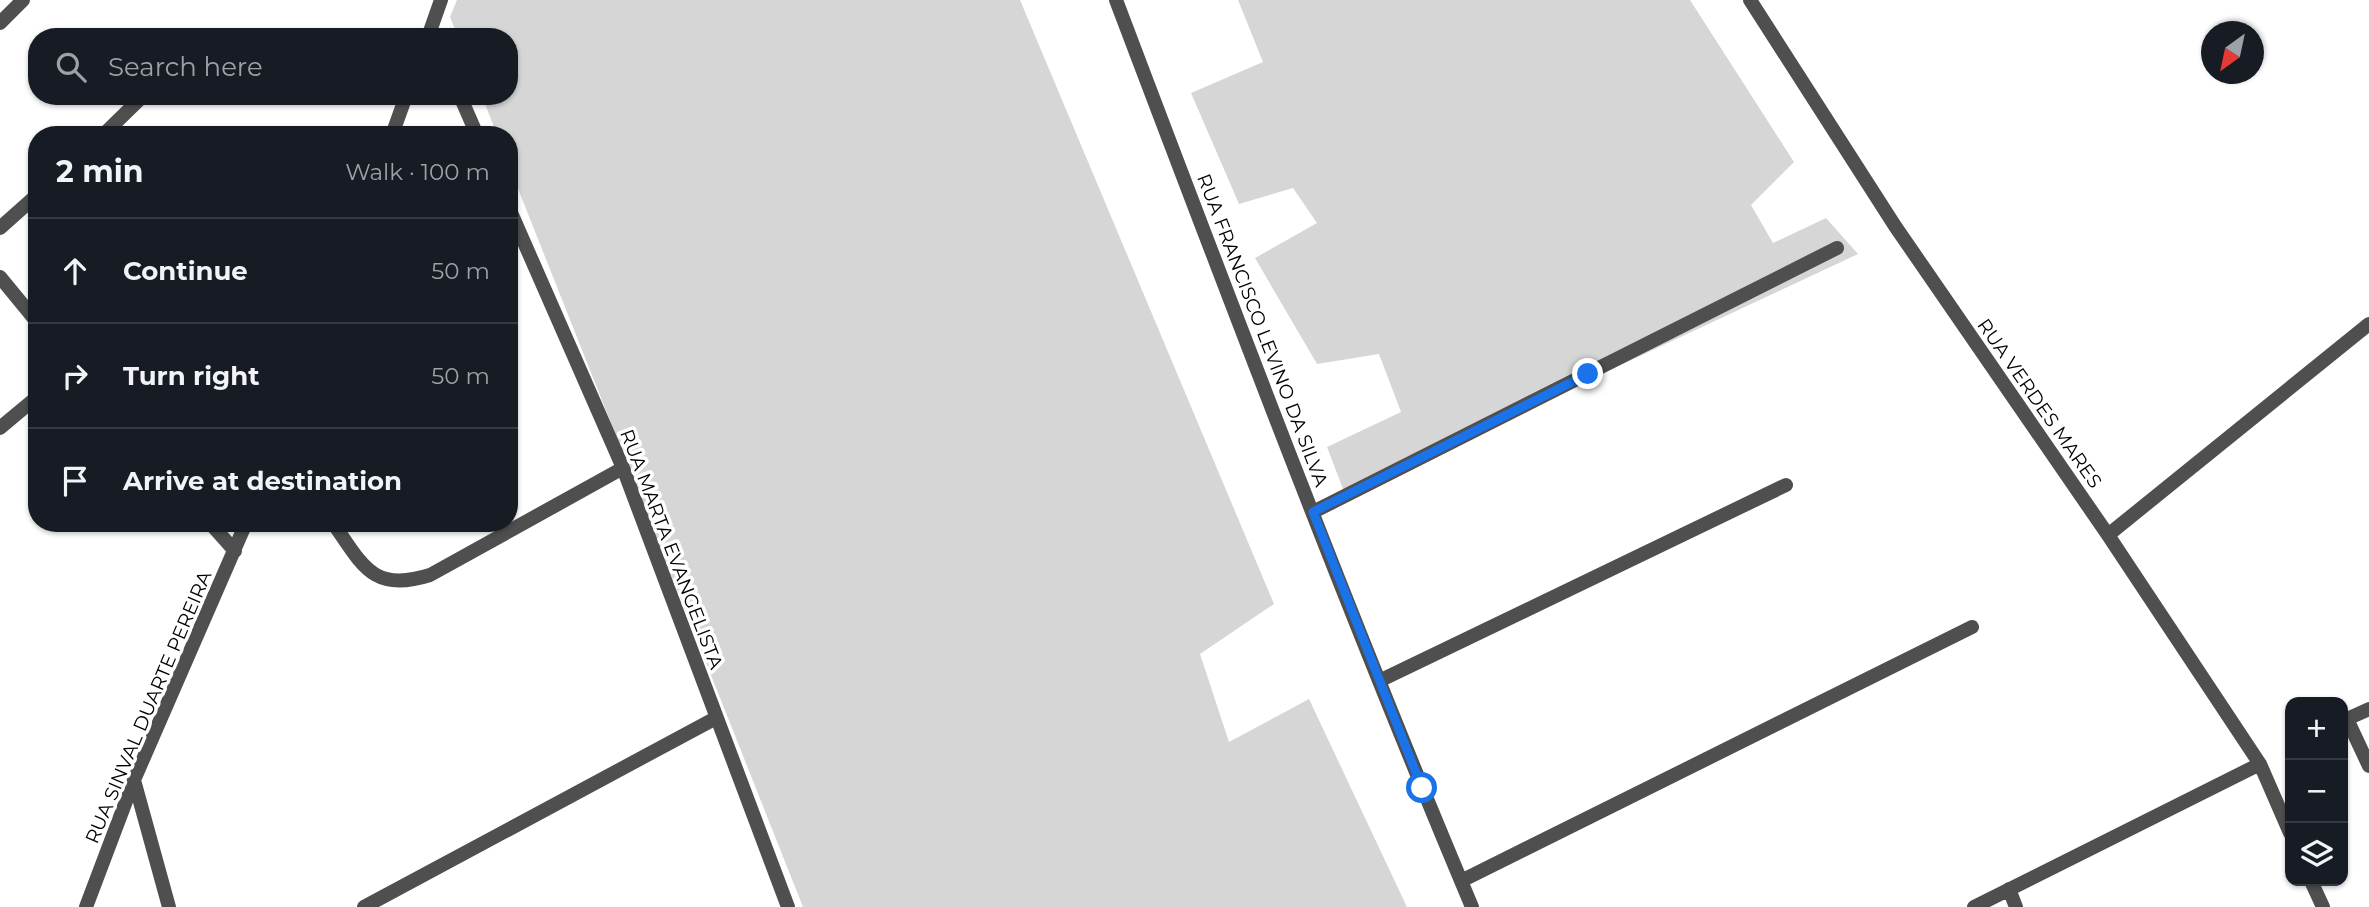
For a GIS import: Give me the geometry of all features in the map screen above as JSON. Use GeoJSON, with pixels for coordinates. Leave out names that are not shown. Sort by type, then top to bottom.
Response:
{"type":"FeatureCollection","features":[{"type":"Feature","properties":{"kind":"street"},"geometry":{"type":"LineString","coordinates":[[0,23],[23,0]]}},
{"type":"Feature","properties":{"kind":"street"},"geometry":{"type":"LineString","coordinates":[[433,28],[441,0]]}},
{"type":"Feature","properties":{"kind":"street","name":"RUA FRANCISCO LEVINO DA SILVA"},"geometry":{"type":"LineString","coordinates":[[1115,0],[1379,681],[1472,907]]}},
{"type":"Feature","properties":{"kind":"street","name":"RUA VERDES MARES"},"geometry":{"type":"LineString","coordinates":[[1750,0],[1895,226],[2108,535],[2260,764],[2286,823]]}},
{"type":"Feature","properties":{"kind":"street"},"geometry":{"type":"LineString","coordinates":[[112,126],[134,105]]}},
{"type":"Feature","properties":{"kind":"street"},"geometry":{"type":"LineString","coordinates":[[395,126],[403,105]]}},
{"type":"Feature","properties":{"kind":"street"},"geometry":{"type":"LineString","coordinates":[[464,105],[473,126]]}},
{"type":"Feature","properties":{"kind":"street"},"geometry":{"type":"LineString","coordinates":[[0,228],[28,203]]}},
{"type":"Feature","properties":{"kind":"street","name":"RUA MARTA EVANGELISTA"},"geometry":{"type":"LineString","coordinates":[[518,229],[623,468],[788,907]]}},
{"type":"Feature","properties":{"kind":"street"},"geometry":{"type":"LineString","coordinates":[[1313,512],[1838,248]]}},
{"type":"Feature","properties":{"kind":"street"},"geometry":{"type":"LineString","coordinates":[[0,277],[28,311]]}},
{"type":"Feature","properties":{"kind":"street"},"geometry":{"type":"LineString","coordinates":[[2108,535],[2369,326]]}},
{"type":"Feature","properties":{"kind":"street"},"geometry":{"type":"LineString","coordinates":[[0,428],[28,405]]}},
{"type":"Feature","properties":{"kind":"street"},"geometry":{"type":"LineString","coordinates":[[518,526],[623,468]]}},
{"type":"Feature","properties":{"kind":"street"},"geometry":{"type":"LineString","coordinates":[[1379,681],[1786,485]]}},
{"type":"Feature","properties":{"kind":"street"},"geometry":{"type":"LineString","coordinates":[[218,532],[234,551]]}},
{"type":"Feature","properties":{"kind":"street","name":"RUA SINVAL DUARTE PEREIRA"},"geometry":{"type":"LineString","coordinates":[[86,907],[134,780],[242,532]]}},
{"type":"Feature","properties":{"kind":"street"},"geometry":{"type":"LineString","coordinates":[[339,532],[375,576],[388,581],[417,579],[430,575],[508,532]]}},
{"type":"Feature","properties":{"kind":"street"},"geometry":{"type":"LineString","coordinates":[[1461,881],[1972,627]]}},
{"type":"Feature","properties":{"kind":"street"},"geometry":{"type":"LineString","coordinates":[[2369,709],[2347,719],[2369,766]]}},
{"type":"Feature","properties":{"kind":"street"},"geometry":{"type":"LineString","coordinates":[[364,907],[716,718]]}},
{"type":"Feature","properties":{"kind":"street"},"geometry":{"type":"LineString","coordinates":[[1974,907],[2260,764]]}},
{"type":"Feature","properties":{"kind":"street"},"geometry":{"type":"LineString","coordinates":[[134,780],[169,907]]}},
{"type":"Feature","properties":{"kind":"street"},"geometry":{"type":"LineString","coordinates":[[2313,886],[2323,907]]}},
{"type":"Feature","properties":{"kind":"street"},"geometry":{"type":"LineString","coordinates":[[2009,889],[2016,907]]}},
{"type":"Feature","properties":{"kind":"shaded area"},"geometry":{"type":"Polygon","coordinates":[[[457,0],[1020,0],[1274,604],[1200,654],[1229,742],[1309,699],[1407,907],[803,907],[518,189],[518,126],[494,126],[485,105],[518,105],[518,28],[454,28],[450,17],[457,0]]]}},
{"type":"Feature","properties":{"kind":"shaded area"},"geometry":{"type":"Polygon","coordinates":[[[1238,0],[1690,0],[1794,162],[1751,205],[1773,243],[1826,218],[1858,254],[1345,494],[1327,447],[1401,412],[1379,354],[1317,364],[1255,258],[1317,223],[1293,188],[1239,204],[1191,93],[1263,62],[1238,0]]]}},
{"type":"Feature","properties":{"kind":"route"},"geometry":{"type":"LineString","coordinates":[[1422,788],[1313,512],[1588,374]]}}]}
